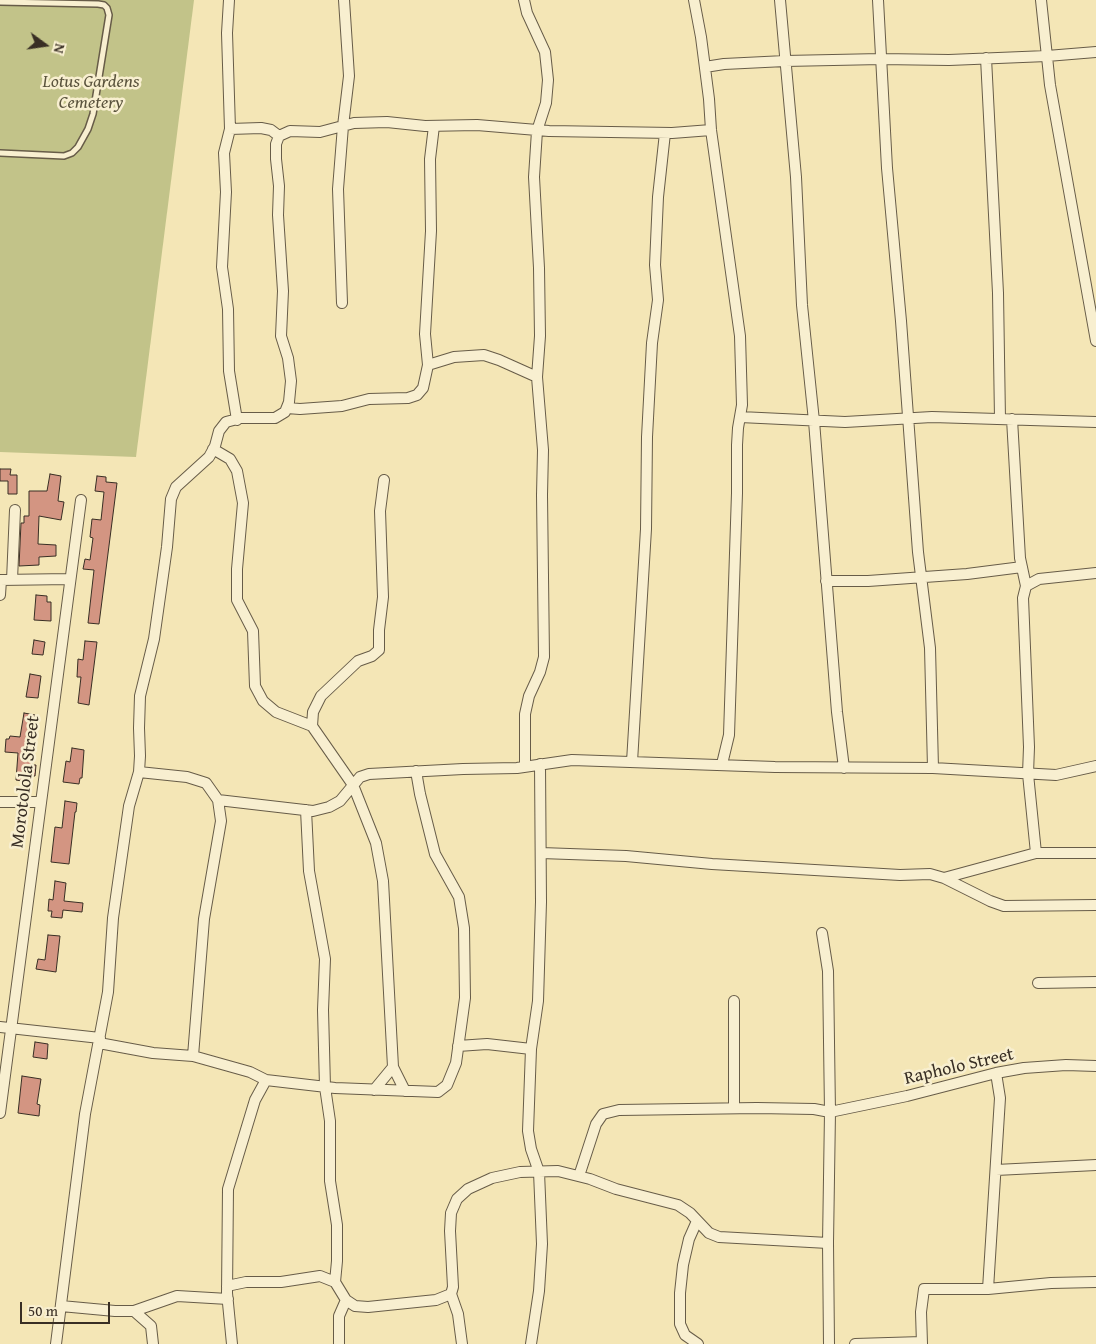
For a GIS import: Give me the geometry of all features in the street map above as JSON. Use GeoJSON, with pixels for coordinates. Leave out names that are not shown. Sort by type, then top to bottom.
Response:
{"type":"FeatureCollection","features":[{"type":"Feature","properties":{"kind":"street"},"geometry":{"type":"LineString","coordinates":[[229,0],[227,33],[230,129],[224,153],[226,192],[222,267],[228,309],[229,371],[237,420]]}},
{"type":"Feature","properties":{"kind":"street"},"geometry":{"type":"LineString","coordinates":[[342,303],[338,189],[342,126],[350,76],[344,0]]}},
{"type":"Feature","properties":{"kind":"street"},"geometry":{"type":"LineString","coordinates":[[524,0],[527,14],[545,52],[548,80],[546,103],[537,131],[534,177],[539,268],[540,336],[537,377],[543,450],[544,657],[540,672],[529,696],[525,714],[526,767]]}},
{"type":"Feature","properties":{"kind":"street"},"geometry":{"type":"LineString","coordinates":[[694,0],[705,67],[711,130],[740,336],[742,405],[737,444],[738,492],[729,735],[722,764]]}},
{"type":"Feature","properties":{"kind":"street"},"geometry":{"type":"LineString","coordinates":[[780,0],[796,177],[802,305],[814,421],[837,712],[844,768]]}},
{"type":"Feature","properties":{"kind":"street"},"geometry":{"type":"LineString","coordinates":[[878,0],[887,168],[921,577],[930,648],[933,768]]}},
{"type":"Feature","properties":{"kind":"street"},"geometry":{"type":"LineString","coordinates":[[1042,0],[1050,85],[1096,341]]}},
{"type":"Feature","properties":{"kind":"street"},"geometry":{"type":"LineString","coordinates":[[705,67],[724,64],[785,61],[986,58],[1096,52]]}},
{"type":"Feature","properties":{"kind":"street"},"geometry":{"type":"LineString","coordinates":[[986,58],[998,293],[1000,419]]}},
{"type":"Feature","properties":{"kind":"street"},"geometry":{"type":"LineString","coordinates":[[56,1344],[85,1114],[108,992],[113,918],[128,816],[139,772],[140,696],[154,639],[167,547],[171,499],[176,487],[202,463],[213,449],[219,431],[226,422],[275,418],[285,412],[289,402],[291,381],[288,358],[281,336],[282,291],[278,215],[279,186],[276,159],[276,144],[279,136],[290,131],[320,132],[354,123],[387,122],[434,126],[477,125],[537,131],[664,133],[711,130]]}},
{"type":"Feature","properties":{"kind":"street"},"geometry":{"type":"LineString","coordinates":[[287,408],[342,406],[369,399],[387,397],[408,398],[417,395],[423,388],[428,365],[425,334],[431,231],[430,159],[434,126]]}},
{"type":"Feature","properties":{"kind":"street"},"geometry":{"type":"LineString","coordinates":[[230,129],[261,128],[271,130],[279,136]]}},
{"type":"Feature","properties":{"kind":"street"},"geometry":{"type":"LineString","coordinates":[[632,762],[646,529],[647,437],[652,343],[658,300],[654,265],[664,133]]}},
{"type":"Feature","properties":{"kind":"street"},"geometry":{"type":"LineString","coordinates":[[428,365],[454,358],[484,356],[499,360],[537,377]]}},
{"type":"Feature","properties":{"kind":"street"},"geometry":{"type":"LineString","coordinates":[[740,417],[845,422],[932,417],[1096,422]]}},
{"type":"Feature","properties":{"kind":"street"},"geometry":{"type":"LineString","coordinates":[[1012,419],[1022,567],[1026,586],[1022,598],[1029,747],[1028,774],[1036,853]]}},
{"type":"Feature","properties":{"kind":"street"},"geometry":{"type":"LineString","coordinates":[[213,449],[230,459],[237,471],[244,503],[236,600],[253,631],[255,686],[263,701],[276,712],[312,726],[353,785],[376,842],[383,880],[390,982],[393,1067],[405,1091]]}},
{"type":"Feature","properties":{"kind":"street"},"geometry":{"type":"LineString","coordinates":[[312,726],[313,712],[321,696],[358,661],[372,656],[379,650],[379,630],[383,597],[380,511],[384,480]]}},
{"type":"Feature","properties":{"kind":"street","name":"Morotolola Street"},"geometry":{"type":"LineString","coordinates":[[0,1113],[69,579],[81,500]]}},
{"type":"Feature","properties":{"kind":"street"},"geometry":{"type":"LineString","coordinates":[[12,580],[15,510]]}},
{"type":"Feature","properties":{"kind":"street"},"geometry":{"type":"LineString","coordinates":[[826,581],[868,581],[967,574],[1022,567]]}},
{"type":"Feature","properties":{"kind":"street"},"geometry":{"type":"LineString","coordinates":[[1026,586],[1039,579],[1096,573]]}},
{"type":"Feature","properties":{"kind":"street"},"geometry":{"type":"LineString","coordinates":[[0,595],[0,580],[69,579]]}},
{"type":"Feature","properties":{"kind":"street"},"geometry":{"type":"LineString","coordinates":[[218,800],[313,811],[329,808],[340,801],[347,795],[360,777],[369,774],[416,770],[526,767],[572,760],[844,768],[933,768],[1056,775],[1096,766]]}},
{"type":"Feature","properties":{"kind":"street"},"geometry":{"type":"LineString","coordinates":[[531,1344],[539,1291],[541,1253],[538,1172],[528,1131],[532,1049],[538,1001],[541,854],[540,764]]}},
{"type":"Feature","properties":{"kind":"street"},"geometry":{"type":"LineString","coordinates":[[0,1027],[99,1040],[153,1053],[193,1056],[250,1072],[266,1080],[325,1087],[438,1092],[447,1085],[456,1063],[465,998],[464,928],[459,897],[436,854],[420,794],[416,770]]}},
{"type":"Feature","properties":{"kind":"street"},"geometry":{"type":"LineString","coordinates":[[139,772],[187,777],[206,783],[218,800],[221,821],[204,919],[193,1056]]}},
{"type":"Feature","properties":{"kind":"street"},"geometry":{"type":"LineString","coordinates":[[0,802],[40,802]]}},
{"type":"Feature","properties":{"kind":"street"},"geometry":{"type":"LineString","coordinates":[[306,810],[309,871],[325,959],[323,1010],[325,1087],[330,1121],[330,1181],[338,1224],[335,1282],[346,1300],[355,1306],[368,1308],[436,1300],[451,1294]]}},
{"type":"Feature","properties":{"kind":"street"},"geometry":{"type":"LineString","coordinates":[[944,878],[1036,853],[1096,853]]}},
{"type":"Feature","properties":{"kind":"street"},"geometry":{"type":"LineString","coordinates":[[541,854],[626,856],[712,864],[900,875],[930,874],[944,878],[1004,906],[1095,905]]}},
{"type":"Feature","properties":{"kind":"street"},"geometry":{"type":"LineString","coordinates":[[822,933],[828,971],[830,1112],[829,1344]]}},
{"type":"Feature","properties":{"kind":"street"},"geometry":{"type":"LineString","coordinates":[[1038,983],[1096,982]]}},
{"type":"Feature","properties":{"kind":"street"},"geometry":{"type":"LineString","coordinates":[[734,1001],[734,1108]]}},
{"type":"Feature","properties":{"kind":"street"},"geometry":{"type":"LineString","coordinates":[[458,1046],[487,1044],[532,1049]]}},
{"type":"Feature","properties":{"kind":"street","name":"Rapholo Street"},"geometry":{"type":"LineString","coordinates":[[579,1176],[596,1124],[604,1114],[619,1110],[734,1108],[814,1109],[830,1112],[1024,1068],[1066,1065],[1096,1066]]}},
{"type":"Feature","properties":{"kind":"street"},"geometry":{"type":"LineString","coordinates":[[374,1090],[393,1067]]}},
{"type":"Feature","properties":{"kind":"street"},"geometry":{"type":"LineString","coordinates":[[988,1289],[1000,1098],[996,1073]]}},
{"type":"Feature","properties":{"kind":"street"},"geometry":{"type":"LineString","coordinates":[[232,1344],[227,1286],[228,1189],[255,1100],[266,1080]]}},
{"type":"Feature","properties":{"kind":"street"},"geometry":{"type":"LineString","coordinates":[[996,1170],[1096,1165]]}},
{"type":"Feature","properties":{"kind":"street"},"geometry":{"type":"LineString","coordinates":[[462,1344],[458,1314],[451,1294],[453,1287],[451,1213],[458,1199],[468,1188],[492,1178],[520,1172],[558,1171],[616,1189],[678,1205],[709,1233],[719,1236],[828,1242]]}},
{"type":"Feature","properties":{"kind":"street"},"geometry":{"type":"LineString","coordinates":[[697,1221],[689,1239],[683,1265],[680,1293],[680,1324],[685,1335],[698,1344]]}},
{"type":"Feature","properties":{"kind":"street"},"geometry":{"type":"LineString","coordinates":[[227,1286],[246,1282],[281,1282],[320,1276],[335,1282]]}},
{"type":"Feature","properties":{"kind":"street"},"geometry":{"type":"LineString","coordinates":[[855,1344],[922,1343],[921,1312],[924,1289],[988,1289],[1096,1282]]}},
{"type":"Feature","properties":{"kind":"street"},"geometry":{"type":"LineString","coordinates":[[61,1306],[134,1311],[177,1296],[228,1299]]}},
{"type":"Feature","properties":{"kind":"street"},"geometry":{"type":"LineString","coordinates":[[339,1344],[340,1316],[346,1300]]}},
{"type":"Feature","properties":{"kind":"street"},"geometry":{"type":"LineString","coordinates":[[134,1311],[151,1326],[153,1344]]}},
{"type":"Feature","properties":{"kind":"lane"},"geometry":{"type":"LineString","coordinates":[[0,2],[98,4],[104,5],[109,14],[93,114],[88,129],[78,147],[72,153],[64,156],[0,153]]}},
{"type":"Feature","properties":{"kind":"green space","name":"Lotus Gardens Cemetery"},"geometry":{"type":"Polygon","coordinates":[[[0,0],[194,0],[136,457],[0,452],[0,0]]]}},
{"type":"Feature","properties":{"kind":"building"},"geometry":{"type":"Polygon","coordinates":[[[0,469],[11,469],[10,475],[17,475],[17,494],[8,494],[8,481],[0,481],[0,469]]]}},
{"type":"Feature","properties":{"kind":"building"},"geometry":{"type":"Polygon","coordinates":[[[50,474],[61,476],[58,501],[64,502],[61,520],[39,516],[38,544],[56,545],[56,556],[39,557],[39,565],[19,566],[21,523],[24,523],[24,516],[29,516],[29,491],[47,491],[50,474]]]}},
{"type":"Feature","properties":{"kind":"building"},"geometry":{"type":"Polygon","coordinates":[[[97,476],[106,477],[106,482],[117,483],[99,624],[88,623],[94,570],[83,569],[85,559],[90,560],[93,538],[90,537],[92,519],[101,520],[104,492],[95,491],[97,476]]]}},
{"type":"Feature","properties":{"kind":"building"},"geometry":{"type":"Polygon","coordinates":[[[36,595],[47,596],[47,602],[51,602],[51,621],[34,620],[36,595]]]}},
{"type":"Feature","properties":{"kind":"building"},"geometry":{"type":"Polygon","coordinates":[[[34,640],[45,642],[43,655],[32,654],[34,640]]]}},
{"type":"Feature","properties":{"kind":"building"},"geometry":{"type":"Polygon","coordinates":[[[85,641],[97,642],[89,705],[78,703],[81,677],[77,677],[78,659],[83,660],[85,641]]]}},
{"type":"Feature","properties":{"kind":"building"},"geometry":{"type":"Polygon","coordinates":[[[30,674],[41,676],[38,698],[26,697],[30,674]]]}},
{"type":"Feature","properties":{"kind":"building"},"geometry":{"type":"Polygon","coordinates":[[[24,713],[35,715],[31,739],[35,739],[32,765],[36,765],[35,776],[28,776],[28,782],[16,780],[18,753],[5,752],[6,739],[9,739],[10,736],[20,737],[24,713]]]}},
{"type":"Feature","properties":{"kind":"building"},"geometry":{"type":"Polygon","coordinates":[[[72,748],[84,750],[82,778],[80,778],[79,784],[63,782],[66,761],[70,762],[72,748]]]}},
{"type":"Feature","properties":{"kind":"building"},"geometry":{"type":"Polygon","coordinates":[[[65,801],[77,803],[69,864],[51,862],[55,827],[62,828],[65,801]]]}},
{"type":"Feature","properties":{"kind":"building"},"geometry":{"type":"Polygon","coordinates":[[[55,881],[66,883],[64,901],[83,903],[82,912],[63,910],[62,918],[51,917],[52,911],[48,911],[49,899],[53,900],[55,881]]]}},
{"type":"Feature","properties":{"kind":"building"},"geometry":{"type":"Polygon","coordinates":[[[48,935],[60,936],[56,972],[36,969],[38,959],[45,960],[48,935]]]}},
{"type":"Feature","properties":{"kind":"building"},"geometry":{"type":"Polygon","coordinates":[[[35,1042],[48,1044],[47,1059],[33,1057],[35,1042]]]}},
{"type":"Feature","properties":{"kind":"building"},"geometry":{"type":"Polygon","coordinates":[[[22,1076],[41,1079],[37,1104],[40,1105],[39,1116],[18,1113],[22,1076]]]}}]}
